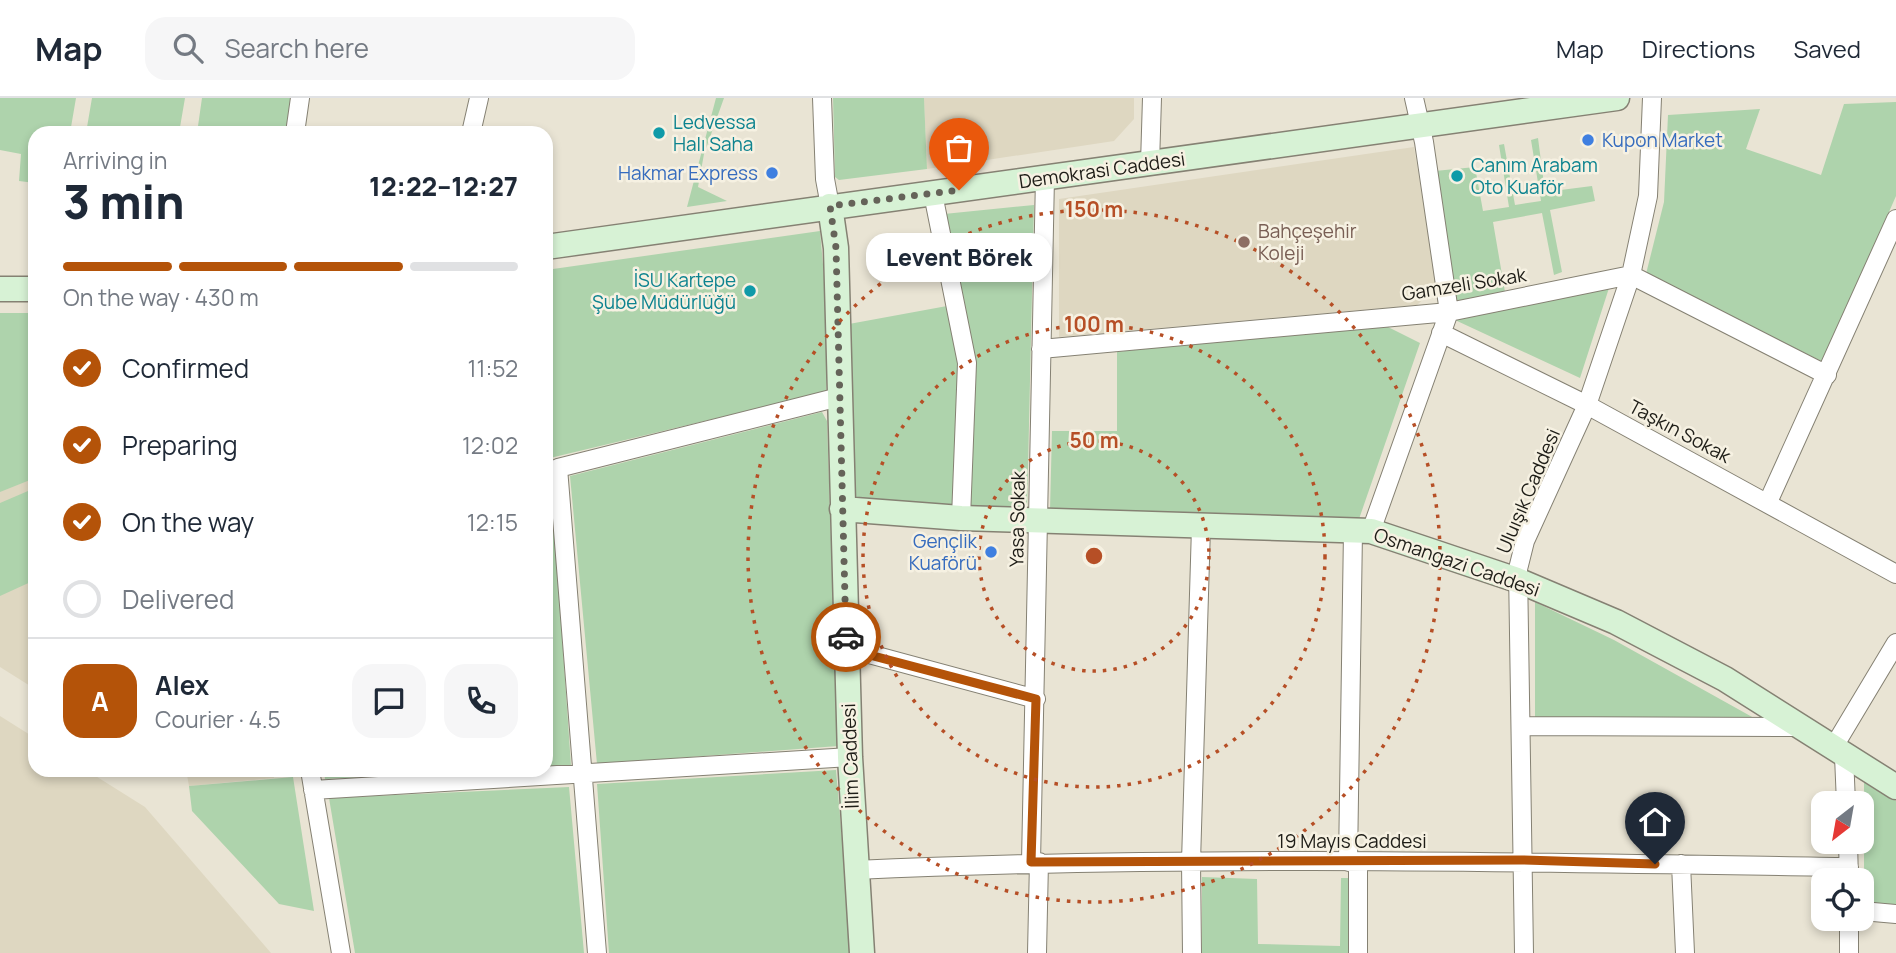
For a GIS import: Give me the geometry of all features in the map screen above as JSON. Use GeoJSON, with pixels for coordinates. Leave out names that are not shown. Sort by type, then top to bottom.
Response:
{"type":"FeatureCollection","features":[{"type":"Feature","properties":{"kind":"street"},"geometry":{"type":"LineString","coordinates":[[296,126],[300,98]]}},
{"type":"Feature","properties":{"kind":"street"},"geometry":{"type":"LineString","coordinates":[[473,126],[479,98]]}},
{"type":"Feature","properties":{"kind":"street","name":"İlim Caddesi"},"geometry":{"type":"LineString","coordinates":[[822,98],[825,179],[836,248],[850,757],[862,953]]}},
{"type":"Feature","properties":{"kind":"street"},"geometry":{"type":"LineString","coordinates":[[1150,164],[1152,98]]}},
{"type":"Feature","properties":{"kind":"street"},"geometry":{"type":"LineString","coordinates":[[1358,953],[1353,862],[1362,531],[1449,312],[1414,98]]}},
{"type":"Feature","properties":{"kind":"street","name":"Demokrasi Caddesi"},"geometry":{"type":"LineString","coordinates":[[553,246],[1617,98]]}},
{"type":"Feature","properties":{"kind":"street","name":"Uluışık Caddesi"},"geometry":{"type":"LineString","coordinates":[[1524,953],[1517,580],[1525,541],[1587,405],[1631,275],[1648,196],[1652,98]]}},
{"type":"Feature","properties":{"kind":"street","name":"Yasa Sokak"},"geometry":{"type":"LineString","coordinates":[[1037,953],[1036,699],[1045,177]]}},
{"type":"Feature","properties":{"kind":"street"},"geometry":{"type":"LineString","coordinates":[[933,194],[967,363],[961,518]]}},
{"type":"Feature","properties":{"kind":"street"},"geometry":{"type":"LineString","coordinates":[[1768,502],[1827,375],[1888,262],[1896,219]]}},
{"type":"Feature","properties":{"kind":"street"},"geometry":{"type":"LineString","coordinates":[[1631,275],[1827,375]]}},
{"type":"Feature","properties":{"kind":"street","name":"Gamzeli Sokak"},"geometry":{"type":"LineString","coordinates":[[1041,349],[1449,312],[1631,275]]}},
{"type":"Feature","properties":{"kind":"street"},"geometry":{"type":"LineString","coordinates":[[0,289],[28,289]]}},
{"type":"Feature","properties":{"kind":"street","name":"Taşkın Sokak"},"geometry":{"type":"LineString","coordinates":[[1441,333],[1587,405],[1768,502],[1896,575]]}},
{"type":"Feature","properties":{"kind":"street"},"geometry":{"type":"LineString","coordinates":[[597,953],[558,468],[839,397]]}},
{"type":"Feature","properties":{"kind":"street","name":"Osmangazi Caddesi"},"geometry":{"type":"LineString","coordinates":[[842,509],[961,518],[1362,531],[1517,580],[1616,622],[1685,657],[1896,787]]}},
{"type":"Feature","properties":{"kind":"street"},"geometry":{"type":"LineString","coordinates":[[1192,953],[1191,862],[1201,527]]}},
{"type":"Feature","properties":{"kind":"street"},"geometry":{"type":"LineString","coordinates":[[1844,791],[1839,752],[1896,643]]}},
{"type":"Feature","properties":{"kind":"street"},"geometry":{"type":"LineString","coordinates":[[847,649],[1036,699]]}},
{"type":"Feature","properties":{"kind":"street"},"geometry":{"type":"LineString","coordinates":[[1521,726],[1800,727]]}},
{"type":"Feature","properties":{"kind":"street"},"geometry":{"type":"LineString","coordinates":[[553,775],[850,757]]}},
{"type":"Feature","properties":{"kind":"street"},"geometry":{"type":"LineString","coordinates":[[311,777],[341,953]]}},
{"type":"Feature","properties":{"kind":"street"},"geometry":{"type":"LineString","coordinates":[[313,790],[519,777]]}},
{"type":"Feature","properties":{"kind":"street","name":"19 Mayıs Caddesi"},"geometry":{"type":"LineString","coordinates":[[855,870],[1035,862],[1522,860],[1681,864],[1811,872]]}},
{"type":"Feature","properties":{"kind":"street"},"geometry":{"type":"LineString","coordinates":[[1681,864],[1685,953]]}},
{"type":"Feature","properties":{"kind":"street"},"geometry":{"type":"LineString","coordinates":[[1874,912],[1896,914]]}},
{"type":"Feature","properties":{"kind":"street"},"geometry":{"type":"LineString","coordinates":[[1849,931],[1849,953]]}},
{"type":"Feature","properties":{"kind":"shaded area"},"geometry":{"type":"Polygon","coordinates":[[[924,98],[1134,98],[1134,119],[1114,141],[927,169],[924,98]]]}},
{"type":"Feature","properties":{"kind":"shaded area","name":"Bahçeşehir Koleji"},"geometry":{"type":"Polygon","coordinates":[[[1414,147],[1437,286],[1417,305],[1059,337],[1059,199],[1414,147]]]}},
{"type":"Feature","properties":{"kind":"shaded area"},"geometry":{"type":"Polygon","coordinates":[[[0,313],[28,313],[28,685],[0,667],[0,313]]]}},
{"type":"Feature","properties":{"kind":"shaded area"},"geometry":{"type":"Polygon","coordinates":[[[0,716],[28,734],[28,777],[97,777],[145,807],[271,953],[0,953],[0,716]]]}},
{"type":"Feature","properties":{"kind":"shaded area"},"geometry":{"type":"Polygon","coordinates":[[[187,777],[274,778],[189,786],[187,777]]]}},
{"type":"Feature","properties":{"kind":"green space"},"geometry":{"type":"Polygon","coordinates":[[[0,98],[76,98],[71,126],[28,126],[28,182],[19,181],[21,154],[0,150],[0,98]]]}},
{"type":"Feature","properties":{"kind":"green space"},"geometry":{"type":"Polygon","coordinates":[[[92,98],[185,98],[180,126],[87,126],[92,98]]]}},
{"type":"Feature","properties":{"kind":"green space"},"geometry":{"type":"Polygon","coordinates":[[[202,98],[293,98],[289,126],[198,126],[202,98]]]}},
{"type":"Feature","properties":{"kind":"green space"},"geometry":{"type":"Polygon","coordinates":[[[716,98],[724,98],[704,154],[698,187],[727,201],[687,207],[716,98]]]}},
{"type":"Feature","properties":{"kind":"green space"},"geometry":{"type":"Polygon","coordinates":[[[833,98],[924,98],[927,169],[839,180],[835,177],[833,98]]]}},
{"type":"Feature","properties":{"kind":"green space"},"geometry":{"type":"Polygon","coordinates":[[[1896,102],[1896,196],[1823,362],[1646,274],[1664,202],[1668,115],[1760,109],[1746,149],[1821,175],[1844,104],[1896,102]]]}},
{"type":"Feature","properties":{"kind":"green space"},"geometry":{"type":"Polygon","coordinates":[[[1538,138],[1545,192],[1592,186],[1595,201],[1550,210],[1562,272],[1554,275],[1542,213],[1493,222],[1505,292],[1457,302],[1435,171],[1475,167],[1483,211],[1509,207],[1499,145],[1504,144],[1515,205],[1541,201],[1531,140],[1538,138]]]}},
{"type":"Feature","properties":{"kind":"green space"},"geometry":{"type":"Polygon","coordinates":[[[1034,205],[1027,513],[970,510],[976,370],[944,214],[1034,205]]]}},
{"type":"Feature","properties":{"kind":"green space"},"geometry":{"type":"Polygon","coordinates":[[[820,231],[829,332],[826,392],[553,457],[553,269],[820,231]]]}},
{"type":"Feature","properties":{"kind":"green space"},"geometry":{"type":"Polygon","coordinates":[[[1609,288],[1580,378],[1455,320],[1609,288]]]}},
{"type":"Feature","properties":{"kind":"green space"},"geometry":{"type":"Polygon","coordinates":[[[947,306],[960,368],[953,509],[855,501],[849,324],[947,306]]]}},
{"type":"Feature","properties":{"kind":"green space"},"geometry":{"type":"Polygon","coordinates":[[[0,313],[28,313],[28,481],[0,492],[0,313]]]}},
{"type":"Feature","properties":{"kind":"green space"},"geometry":{"type":"Polygon","coordinates":[[[1388,327],[1420,343],[1359,519],[1050,510],[1052,431],[1117,431],[1117,352],[1210,341],[1388,327]]]}},
{"type":"Feature","properties":{"kind":"green space"},"geometry":{"type":"Polygon","coordinates":[[[822,412],[827,421],[838,746],[597,764],[570,476],[822,412]]]}},
{"type":"Feature","properties":{"kind":"green space"},"geometry":{"type":"Polygon","coordinates":[[[28,491],[28,583],[0,596],[0,503],[28,491]]]}},
{"type":"Feature","properties":{"kind":"green space"},"geometry":{"type":"Polygon","coordinates":[[[553,502],[571,766],[553,767],[553,502]]]}},
{"type":"Feature","properties":{"kind":"green space"},"geometry":{"type":"Polygon","coordinates":[[[1535,602],[1614,640],[1754,718],[1535,720],[1535,602]]]}},
{"type":"Feature","properties":{"kind":"green space"},"geometry":{"type":"Polygon","coordinates":[[[836,770],[852,953],[609,953],[597,784],[836,770]]]}},
{"type":"Feature","properties":{"kind":"green space"},"geometry":{"type":"Polygon","coordinates":[[[293,777],[314,911],[279,904],[192,811],[189,786],[293,777]]]}},
{"type":"Feature","properties":{"kind":"green space"},"geometry":{"type":"Polygon","coordinates":[[[325,777],[362,777],[325,779],[325,777]]]}},
{"type":"Feature","properties":{"kind":"green space"},"geometry":{"type":"Polygon","coordinates":[[[1864,782],[1896,801],[1896,905],[1874,904],[1874,868],[1864,868],[1864,854],[1874,854],[1874,791],[1864,791],[1864,782]]]}},
{"type":"Feature","properties":{"kind":"green space"},"geometry":{"type":"Polygon","coordinates":[[[569,787],[584,953],[355,953],[329,798],[569,787]]]}},
{"type":"Feature","properties":{"kind":"green space"},"geometry":{"type":"Polygon","coordinates":[[[1202,877],[1257,879],[1258,944],[1340,946],[1341,878],[1348,878],[1348,953],[1202,953],[1202,877]]]}},
{"type":"Feature","properties":{"kind":"way so far"},"geometry":{"type":"LineString","coordinates":[[846,637],[836,248],[830,206],[959,190]]}},
{"type":"Feature","properties":{"kind":"place","name":"Ledvessa Halı Saha"},"geometry":{"type":"Point","coordinates":[659,133]}},
{"type":"Feature","properties":{"kind":"place","name":"Kupon Market"},"geometry":{"type":"Point","coordinates":[1588,140]}},
{"type":"Feature","properties":{"kind":"place","name":"Hakmar Express"},"geometry":{"type":"Point","coordinates":[772,173]}},
{"type":"Feature","properties":{"kind":"place","name":"Canım Arabam Oto Kuaför"},"geometry":{"type":"Point","coordinates":[1457,176]}},
{"type":"Feature","properties":{"kind":"place","name":"Levent Börek"},"geometry":{"type":"Point","coordinates":[959,190]}},
{"type":"Feature","properties":{"kind":"place","name":"Bahçeşehir Koleji"},"geometry":{"type":"Point","coordinates":[1244,242]}},
{"type":"Feature","properties":{"kind":"place","name":"İSU Kartepe Şube Müdürlüğü"},"geometry":{"type":"Point","coordinates":[750,291]}},
{"type":"Feature","properties":{"kind":"place","name":"Gençlik Kuaförü"},"geometry":{"type":"Point","coordinates":[991,552]}},
{"type":"Feature","properties":{"kind":"route"},"geometry":{"type":"LineString","coordinates":[[846,637],[847,649],[1036,699],[1031,862],[1522,860],[1655,864]]}}]}
